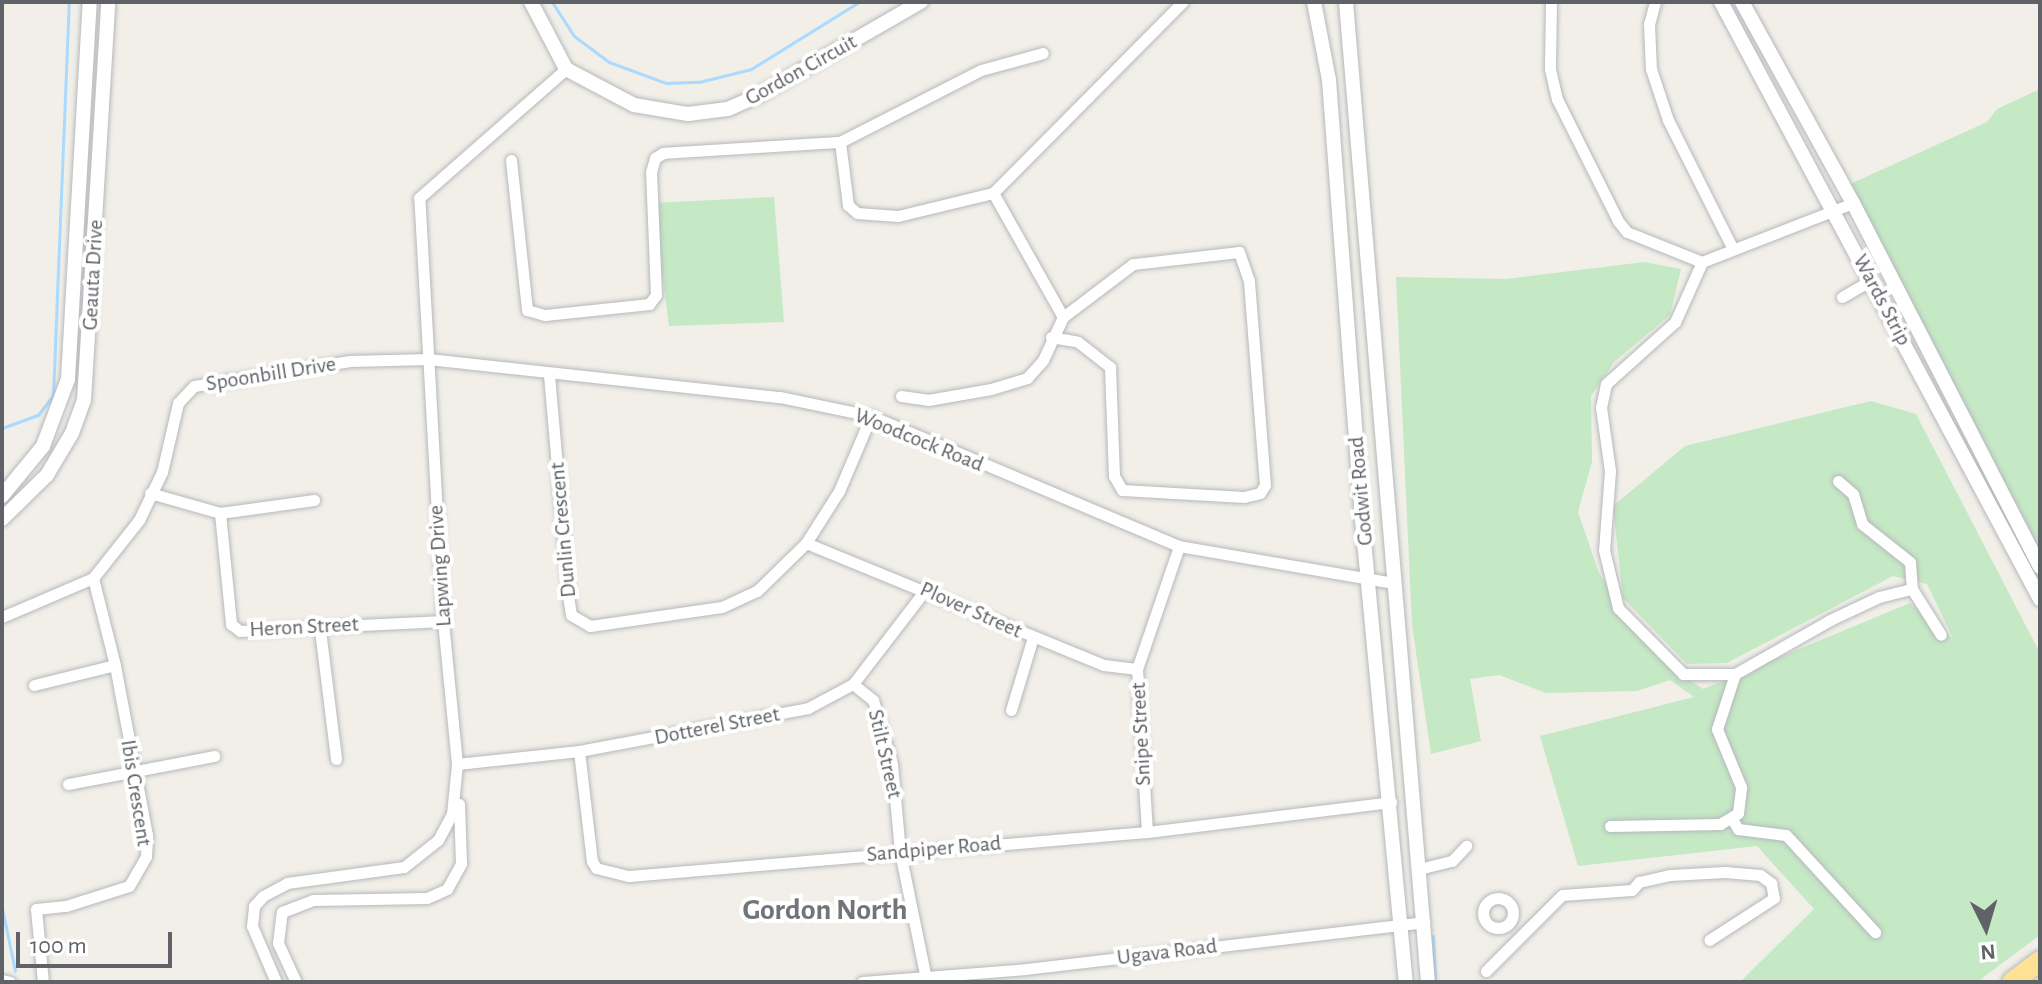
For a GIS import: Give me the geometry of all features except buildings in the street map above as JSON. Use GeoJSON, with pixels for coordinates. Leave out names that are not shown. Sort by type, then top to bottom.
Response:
{"type":"FeatureCollection","features":[{"type":"Feature","properties":{"kind":"highway"},"geometry":{"type":"LineString","coordinates":[[2012,982],[2040,961]]}},
{"type":"Feature","properties":{"kind":"main road","name":"Geauta Drive"},"geometry":{"type":"LineString","coordinates":[[2,496],[43,446],[68,379],[90,2]]}},
{"type":"Feature","properties":{"kind":"main road"},"geometry":{"type":"LineString","coordinates":[[531,2],[566,69]]}},
{"type":"Feature","properties":{"kind":"main road","name":"Gordon Circuit"},"geometry":{"type":"LineString","coordinates":[[566,69],[634,105],[688,114],[728,109],[801,73],[921,2]]}},
{"type":"Feature","properties":{"kind":"main road","name":"Godwit Road"},"geometry":{"type":"LineString","coordinates":[[1314,2],[1329,80],[1406,982]]}},
{"type":"Feature","properties":{"kind":"main road","name":"Godwit Road"},"geometry":{"type":"LineString","coordinates":[[1346,2],[1428,982]]}},
{"type":"Feature","properties":{"kind":"main road","name":"Wards Strip"},"geometry":{"type":"LineString","coordinates":[[1721,2],[1836,211],[2040,599]]}},
{"type":"Feature","properties":{"kind":"main road","name":"Wards Strip"},"geometry":{"type":"LineString","coordinates":[[1742,2],[1853,203],[2040,567]]}},
{"type":"Feature","properties":{"kind":"main road","name":"Geauta Drive"},"geometry":{"type":"LineString","coordinates":[[2,519],[52,467],[84,400],[109,6]]}},
{"type":"Feature","properties":{"kind":"street"},"geometry":{"type":"LineString","coordinates":[[840,142],[848,205],[857,213],[898,216],[993,193],[1183,2]]}},
{"type":"Feature","properties":{"kind":"street"},"geometry":{"type":"LineString","coordinates":[[1551,2],[1548,35],[1557,99],[1618,221],[1627,232],[1702,262],[1853,203]]}},
{"type":"Feature","properties":{"kind":"street"},"geometry":{"type":"LineString","coordinates":[[1655,2],[1649,24],[1651,69],[1668,120],[1733,249]]}},
{"type":"Feature","properties":{"kind":"street"},"geometry":{"type":"LineString","coordinates":[[511,160],[524,304],[534,313],[554,314],[655,300],[651,172],[663,153],[840,142],[981,70],[1043,53]]}},
{"type":"Feature","properties":{"kind":"street","name":"Lapwing Drive"},"geometry":{"type":"LineString","coordinates":[[276,982],[253,934],[258,901],[287,883],[384,874],[413,863],[441,835],[458,791],[443,621],[419,198],[566,69]]}},
{"type":"Feature","properties":{"kind":"street"},"geometry":{"type":"LineString","coordinates":[[993,193],[1063,317]]}},
{"type":"Feature","properties":{"kind":"street"},"geometry":{"type":"LineString","coordinates":[[901,396],[952,397],[1027,378],[1043,360],[1051,337],[1063,317],[1133,264],[1239,252],[1249,281],[1265,485],[1260,493],[1244,497],[1122,490],[1114,476],[1110,367],[1078,342],[1051,337]]}},
{"type":"Feature","properties":{"kind":"street"},"geometry":{"type":"LineString","coordinates":[[1702,262],[1685,309],[1621,368],[1602,396],[1610,471],[1604,550],[1618,608],[1683,674],[1735,674],[1830,620],[1879,597],[1912,589]]}},
{"type":"Feature","properties":{"kind":"street"},"geometry":{"type":"LineString","coordinates":[[1842,297],[1872,280]]}},
{"type":"Feature","properties":{"kind":"street","name":"Woodcock Road"},"geometry":{"type":"LineString","coordinates":[[428,359],[549,375],[780,397],[871,416],[1179,546],[1394,583]]}},
{"type":"Feature","properties":{"kind":"street","name":"Spoonbill Drive"},"geometry":{"type":"LineString","coordinates":[[2,617],[93,578],[139,520],[162,472],[178,403],[194,386],[350,361],[428,359]]}},
{"type":"Feature","properties":{"kind":"street","name":"Dunlin Crescent"},"geometry":{"type":"LineString","coordinates":[[549,375],[566,580],[571,615],[579,623],[655,619],[741,601],[806,543],[839,491],[871,416]]}},
{"type":"Feature","properties":{"kind":"street"},"geometry":{"type":"LineString","coordinates":[[1838,481],[1853,494],[1862,524],[1910,562],[1912,589],[1941,635]]}},
{"type":"Feature","properties":{"kind":"street"},"geometry":{"type":"LineString","coordinates":[[150,493],[220,513],[314,500]]}},
{"type":"Feature","properties":{"kind":"street","name":"Heron Street"},"geometry":{"type":"LineString","coordinates":[[220,513],[231,624],[252,635],[443,621]]}},
{"type":"Feature","properties":{"kind":"street","name":"Plover Street"},"geometry":{"type":"LineString","coordinates":[[806,543],[926,589],[1033,637],[1116,669],[1137,669]]}},
{"type":"Feature","properties":{"kind":"street","name":"Snipe Street"},"geometry":{"type":"LineString","coordinates":[[1147,832],[1137,669],[1179,546]]}},
{"type":"Feature","properties":{"kind":"street","name":"Ibis Crescent"},"geometry":{"type":"LineString","coordinates":[[43,982],[36,909],[117,892],[134,882],[141,869],[147,835],[115,665],[93,578]]}},
{"type":"Feature","properties":{"kind":"street","name":"Dotterel Street"},"geometry":{"type":"LineString","coordinates":[[457,764],[579,751],[808,708],[853,684],[926,589]]}},
{"type":"Feature","properties":{"kind":"street"},"geometry":{"type":"LineString","coordinates":[[320,630],[336,759]]}},
{"type":"Feature","properties":{"kind":"street"},"geometry":{"type":"LineString","coordinates":[[1011,710],[1033,637]]}},
{"type":"Feature","properties":{"kind":"street"},"geometry":{"type":"LineString","coordinates":[[34,685],[115,665]]}},
{"type":"Feature","properties":{"kind":"street"},"geometry":{"type":"LineString","coordinates":[[1610,826],[1720,824],[1732,819],[1741,809],[1741,787],[1717,729],[1735,674]]}},
{"type":"Feature","properties":{"kind":"street","name":"Stilt Street"},"geometry":{"type":"LineString","coordinates":[[853,684],[873,700],[898,790],[900,852],[925,974]]}},
{"type":"Feature","properties":{"kind":"street","name":"Sandpiper Road"},"geometry":{"type":"LineString","coordinates":[[579,751],[592,861],[616,875],[1147,832],[1391,802]]}},
{"type":"Feature","properties":{"kind":"street"},"geometry":{"type":"LineString","coordinates":[[68,784],[214,756]]}},
{"type":"Feature","properties":{"kind":"street"},"geometry":{"type":"LineString","coordinates":[[296,982],[278,943],[282,912],[313,900],[427,898],[447,889],[461,864],[458,791]]}},
{"type":"Feature","properties":{"kind":"street"},"geometry":{"type":"LineString","coordinates":[[1732,819],[1738,829],[1786,835],[1875,932]]}},
{"type":"Feature","properties":{"kind":"street"},"geometry":{"type":"LineString","coordinates":[[1419,869],[1452,861],[1466,846]]}},
{"type":"Feature","properties":{"kind":"street"},"geometry":{"type":"LineString","coordinates":[[1486,971],[1562,895],[1632,890],[1639,882],[1670,875],[1725,872],[1760,875],[1771,883],[1774,898],[1709,940]]}},
{"type":"Feature","properties":{"kind":"street"},"geometry":{"type":"LineString","coordinates":[[1512,906],[1495,897],[1484,907],[1487,924],[1507,925],[1520,935]]}},
{"type":"Feature","properties":{"kind":"street"},"geometry":{"type":"LineString","coordinates":[[1507,925],[1512,906],[1524,898]]}},
{"type":"Feature","properties":{"kind":"street","name":"Ugava Road"},"geometry":{"type":"LineString","coordinates":[[862,982],[925,974],[1026,969],[1424,922]]}},
{"type":"Feature","properties":{"kind":"street"},"geometry":{"type":"LineString","coordinates":[[1026,969],[1033,982]]}},
{"type":"Feature","properties":{"kind":"street"},"geometry":{"type":"LineString","coordinates":[[2,980],[10,982]]}},
{"type":"Feature","properties":{"kind":"green space"},"geometry":{"type":"Polygon","coordinates":[[[2040,89],[2040,551],[1848,185],[1987,122],[1997,109],[2040,89]]]}},
{"type":"Feature","properties":{"kind":"green space"},"geometry":{"type":"Polygon","coordinates":[[[774,197],[784,322],[669,326],[653,203],[774,197]]]}},
{"type":"Feature","properties":{"kind":"green space"},"geometry":{"type":"Polygon","coordinates":[[[1644,262],[1681,269],[1670,315],[1614,362],[1591,396],[1592,462],[1578,512],[1599,573],[1658,658],[1703,689],[1910,603],[1953,638],[1927,584],[1893,576],[1727,663],[1687,664],[1623,598],[1613,506],[1685,446],[1871,401],[1916,414],[2040,653],[2040,935],[1977,982],[1740,982],[1814,909],[1757,846],[1578,866],[1540,736],[1694,697],[1670,680],[1637,691],[1546,693],[1499,675],[1470,679],[1481,741],[1431,754],[1412,625],[1396,277],[1506,279],[1644,262]]]}},
{"type":"Feature","properties":{"kind":"waterway"},"geometry":{"type":"LineString","coordinates":[[2,428],[38,415],[53,395],[69,2]]}},
{"type":"Feature","properties":{"kind":"waterway"},"geometry":{"type":"LineString","coordinates":[[552,2],[574,36],[609,62],[666,83],[699,82],[751,69],[859,2]]}},
{"type":"Feature","properties":{"kind":"waterway"},"geometry":{"type":"LineString","coordinates":[[2,908],[15,971]]}},
{"type":"Feature","properties":{"kind":"waterway"},"geometry":{"type":"LineString","coordinates":[[1433,936],[1435,982]]}},
{"type":"Feature","properties":{"kind":"district","name":"Gordon North"},"geometry":{"type":"Point","coordinates":[825,910]}}]}
